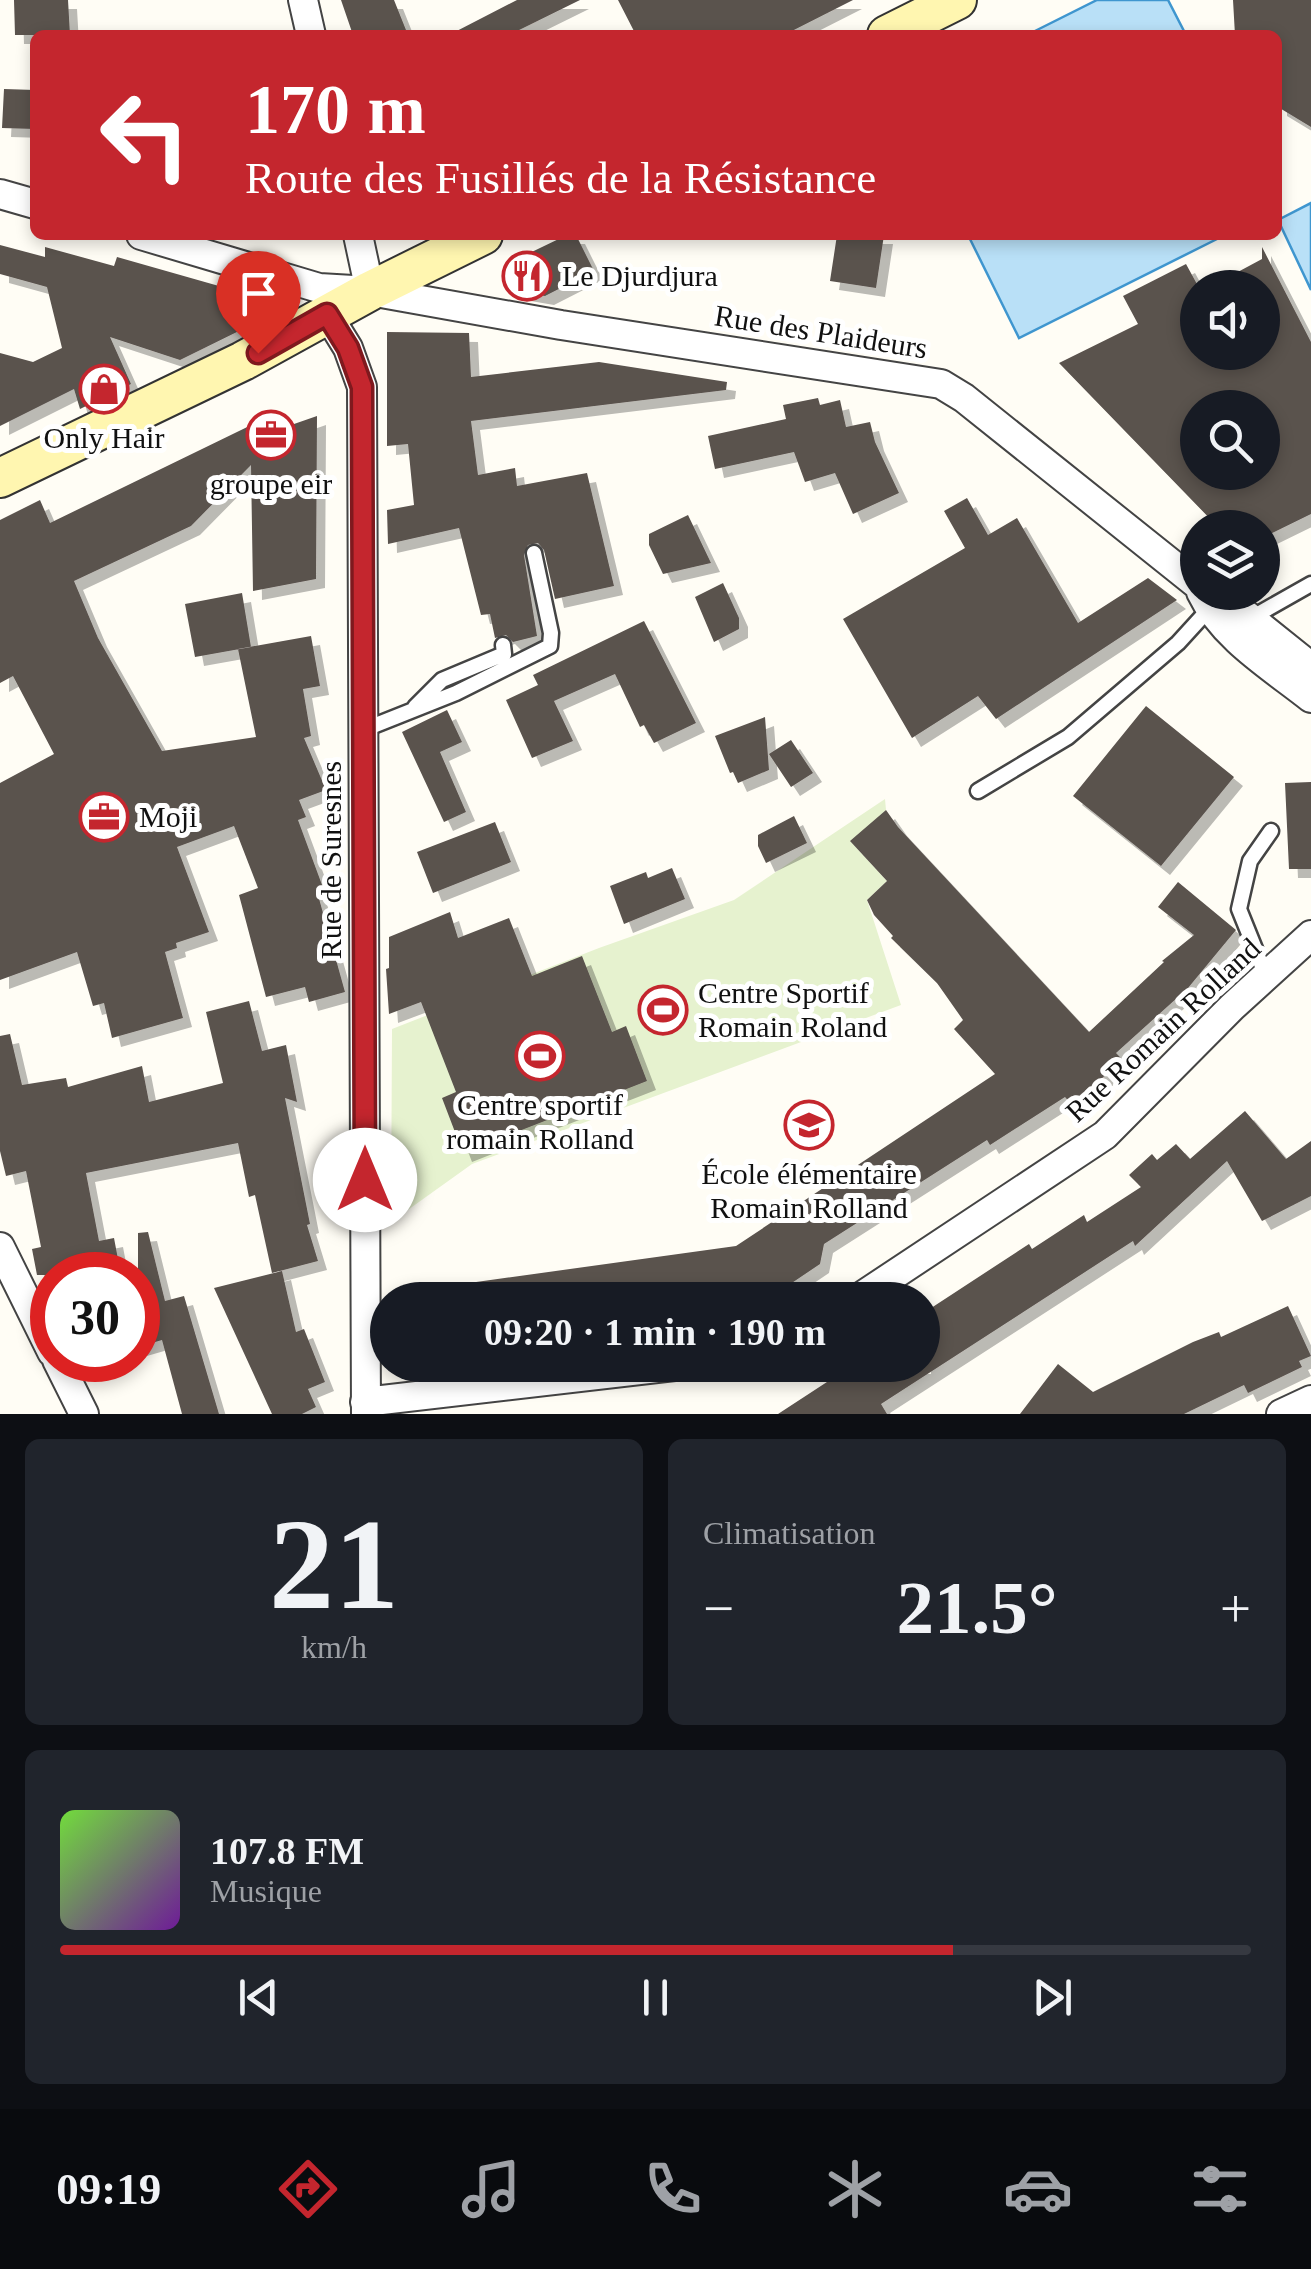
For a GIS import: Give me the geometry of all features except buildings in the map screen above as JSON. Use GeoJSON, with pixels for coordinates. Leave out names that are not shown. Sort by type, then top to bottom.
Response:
{"type":"FeatureCollection","features":[{"type":"Feature","properties":{"kind":"main road"},"geometry":{"type":"LineString","coordinates":[[896,30],[957,0]]}},
{"type":"Feature","properties":{"kind":"main road"},"geometry":{"type":"LineString","coordinates":[[0,478],[258,353],[474,240]]}},
{"type":"Feature","properties":{"kind":"street"},"geometry":{"type":"LineString","coordinates":[[303,0],[310,30]]}},
{"type":"Feature","properties":{"kind":"street"},"geometry":{"type":"LineString","coordinates":[[0,194],[30,203]]}},
{"type":"Feature","properties":{"kind":"street","name":"Rue des Plaideurs"},"geometry":{"type":"LineString","coordinates":[[158,240],[319,288],[370,291],[941,384],[964,398],[1180,574]]}},
{"type":"Feature","properties":{"kind":"street"},"geometry":{"type":"LineString","coordinates":[[359,240],[370,291]]}},
{"type":"Feature","properties":{"kind":"street","name":"Rue de Suresnes"},"geometry":{"type":"LineString","coordinates":[[327,314],[348,348],[362,387],[366,1408]]}},
{"type":"Feature","properties":{"kind":"street","name":"Rue des Plaideurs"},"geometry":{"type":"LineString","coordinates":[[1216,610],[1245,646],[1311,698]]}},
{"type":"Feature","properties":{"kind":"street","name":"Rue des Plaideurs"},"geometry":{"type":"LineString","coordinates":[[1236,610],[1311,667]]}},
{"type":"Feature","properties":{"kind":"street","name":"Rue Romain Rolland"},"geometry":{"type":"LineString","coordinates":[[883,1282],[1105,1136],[1311,935]]}},
{"type":"Feature","properties":{"kind":"street"},"geometry":{"type":"LineString","coordinates":[[0,1247],[30,1308]]}},
{"type":"Feature","properties":{"kind":"street"},"geometry":{"type":"LineString","coordinates":[[68,1382],[84,1414]]}},
{"type":"Feature","properties":{"kind":"street"},"geometry":{"type":"LineString","coordinates":[[366,1408],[558,1382]]}},
{"type":"Feature","properties":{"kind":"street"},"geometry":{"type":"LineString","coordinates":[[1281,1414],[1311,1400]]}},
{"type":"Feature","properties":{"kind":"lane"},"geometry":{"type":"LineString","coordinates":[[363,730],[456,693],[550,646],[534,552]]}},
{"type":"Feature","properties":{"kind":"lane"},"geometry":{"type":"LineString","coordinates":[[1251,618],[1311,584]]}},
{"type":"Feature","properties":{"kind":"lane"},"geometry":{"type":"LineString","coordinates":[[978,791],[1068,737],[1178,643],[1194,610]]}},
{"type":"Feature","properties":{"kind":"lane"},"geometry":{"type":"LineString","coordinates":[[410,711],[442,680],[504,654],[503,645]]}},
{"type":"Feature","properties":{"kind":"lane"},"geometry":{"type":"LineString","coordinates":[[1266,976],[1239,909],[1250,861],[1270,831]]}},
{"type":"Feature","properties":{"kind":"green space","name":"Centre Sportif Romain Roland"},"geometry":{"type":"Polygon","coordinates":[[[885,799],[886,810],[851,842],[887,881],[867,900],[901,1005],[472,1164],[391,1222],[392,1029],[734,900],[885,799]]]}},
{"type":"Feature","properties":{"kind":"water"},"geometry":{"type":"Polygon","coordinates":[[[1097,0],[1168,0],[1183,30],[1037,30],[1097,0]]]}},
{"type":"Feature","properties":{"kind":"water"},"geometry":{"type":"Polygon","coordinates":[[[1311,203],[1311,290],[1282,228],[1282,218],[1311,203]]]}},
{"type":"Feature","properties":{"kind":"water"},"geometry":{"type":"Polygon","coordinates":[[[970,240],[1215,240],[1019,338],[970,240]]]}},
{"type":"Feature","properties":{"kind":"place","name":"Le Djurdjura"},"geometry":{"type":"Point","coordinates":[527,276]}},
{"type":"Feature","properties":{"kind":"place","name":"Only Hair"},"geometry":{"type":"Point","coordinates":[104,389]}},
{"type":"Feature","properties":{"kind":"place","name":"groupe eir"},"geometry":{"type":"Point","coordinates":[271,435]}},
{"type":"Feature","properties":{"kind":"place","name":"Moji"},"geometry":{"type":"Point","coordinates":[104,817]}},
{"type":"Feature","properties":{"kind":"place","name":"Centre Sportif Romain Roland"},"geometry":{"type":"Point","coordinates":[663,1010]}},
{"type":"Feature","properties":{"kind":"place","name":"Centre sportif romain Rolland"},"geometry":{"type":"Point","coordinates":[540,1056]}},
{"type":"Feature","properties":{"kind":"place","name":"École élémentaire Romain Rolland"},"geometry":{"type":"Point","coordinates":[809,1125]}},
{"type":"Feature","properties":{"kind":"route"},"geometry":{"type":"LineString","coordinates":[[258,353],[327,314],[348,348],[362,387],[365,1180]]}}]}
